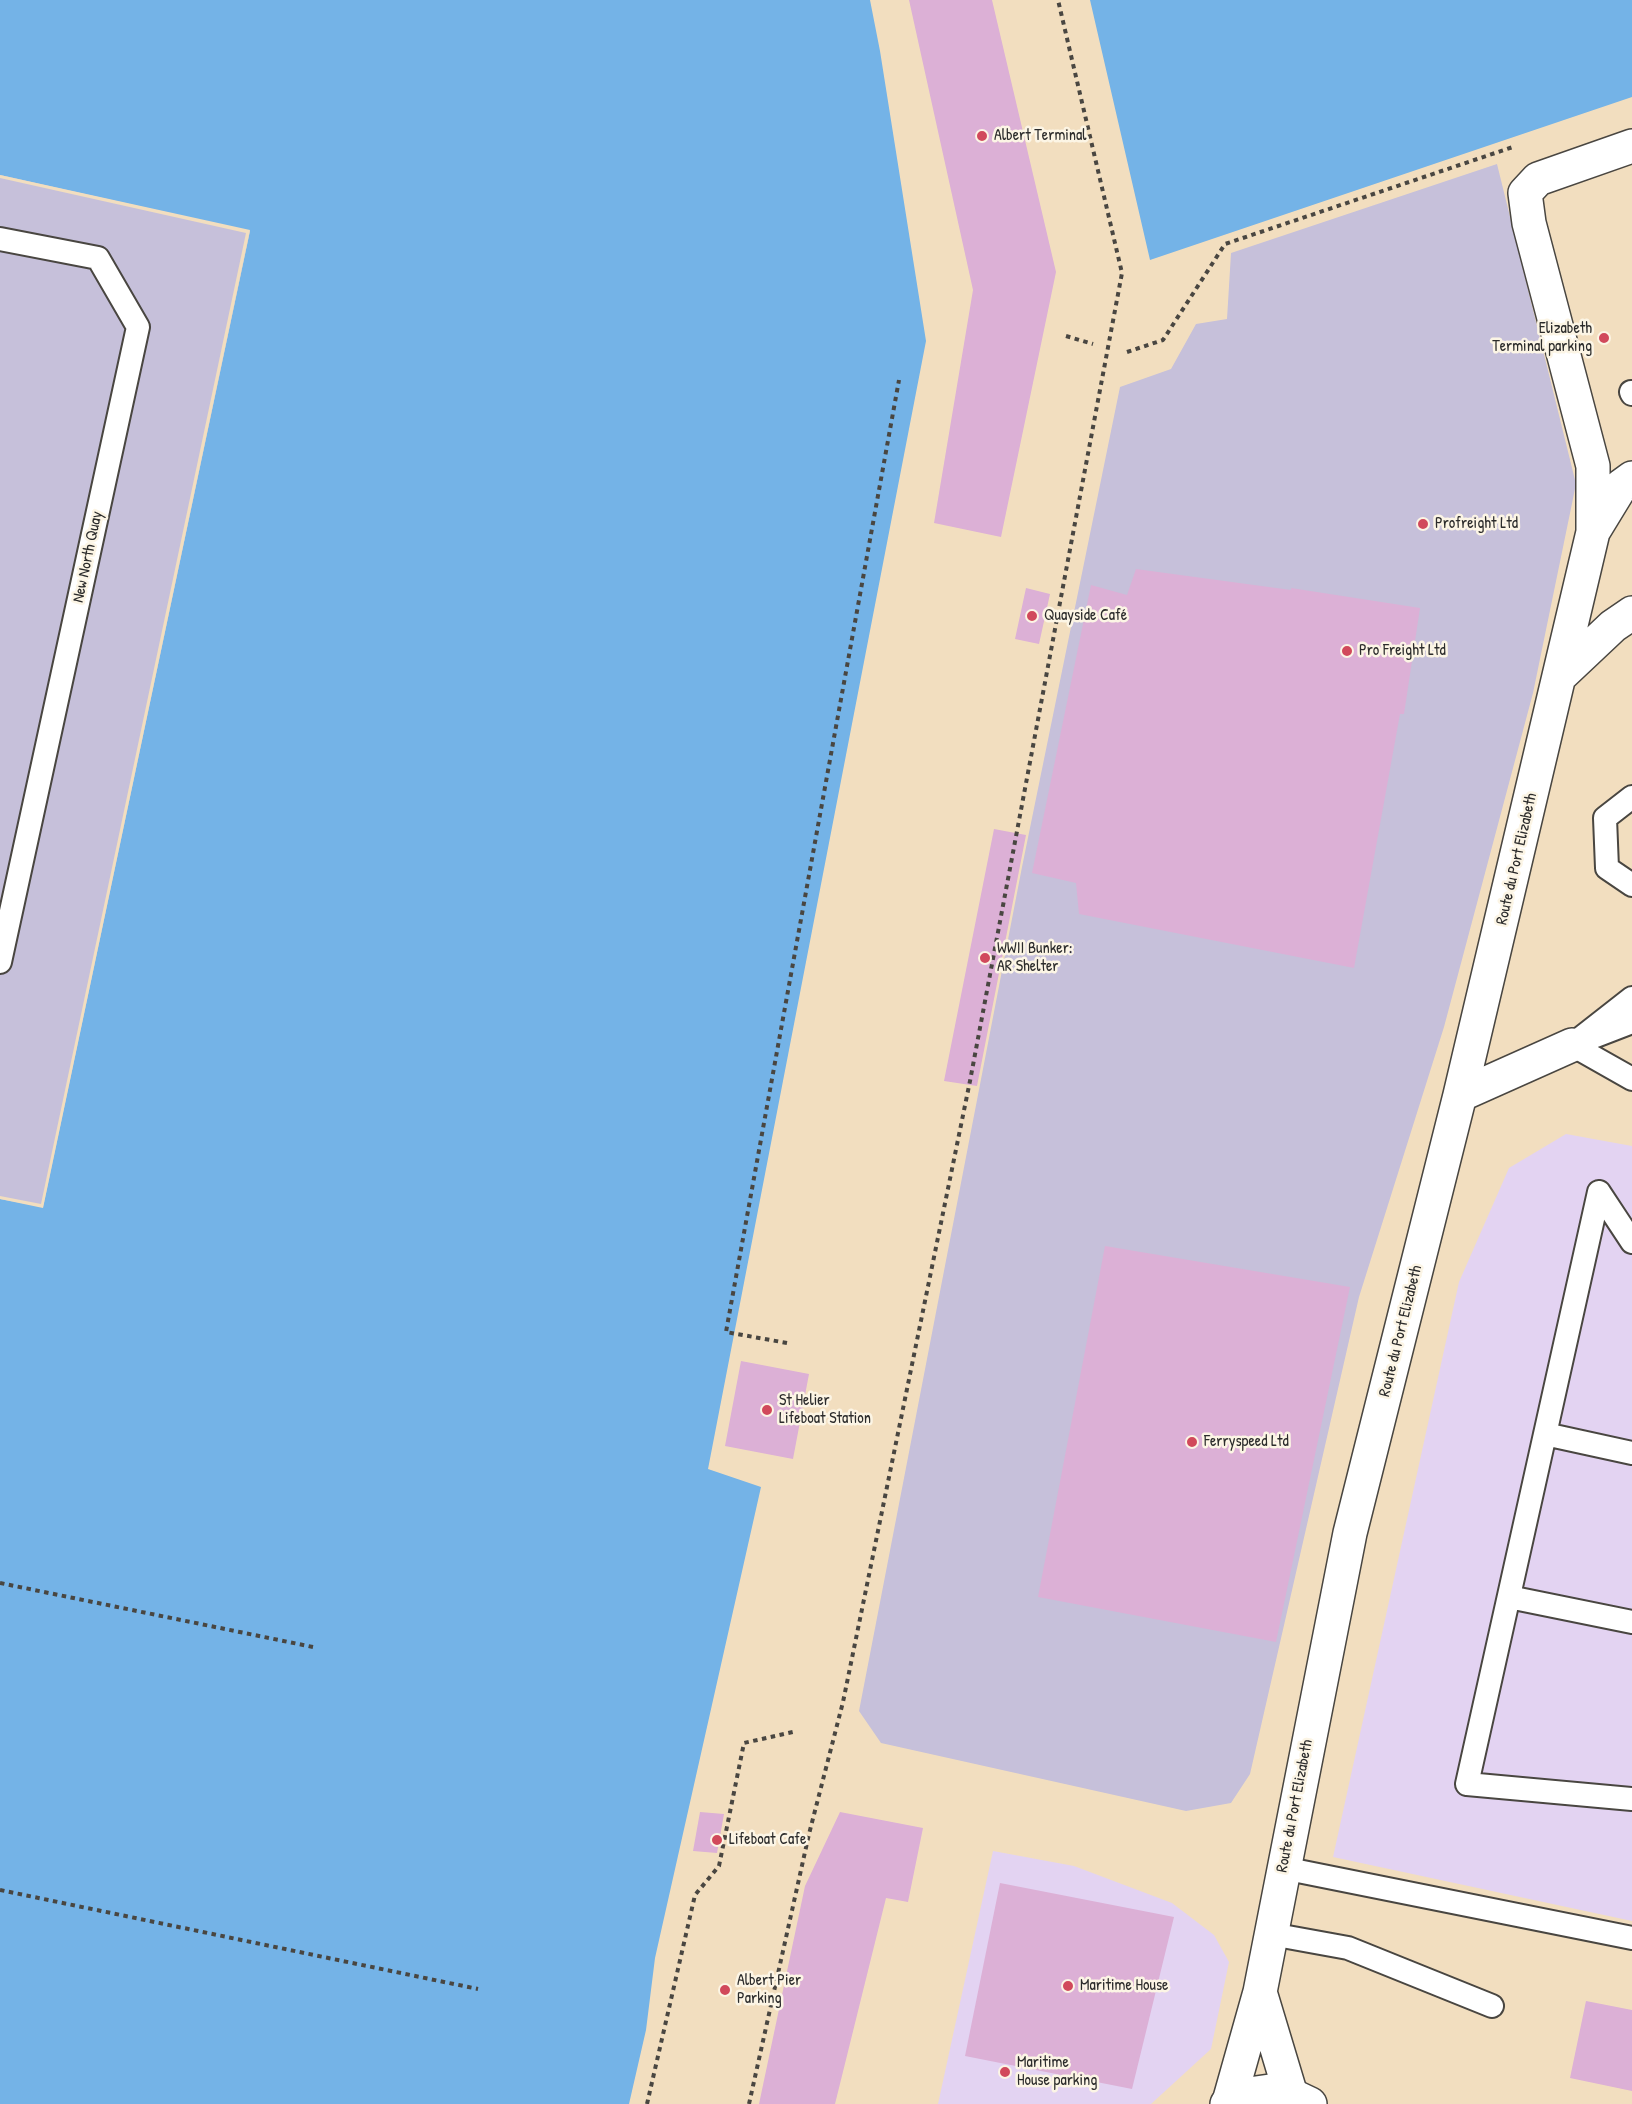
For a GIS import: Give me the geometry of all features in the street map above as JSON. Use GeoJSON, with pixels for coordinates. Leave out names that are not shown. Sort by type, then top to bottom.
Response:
{"type":"FeatureCollection","features":[{"type":"Feature","properties":{"kind":"street"},"geometry":{"type":"LineString","coordinates":[[1593,532],[1593,466],[1529,223],[1525,193],[1538,179],[1632,146]]}},
{"type":"Feature","properties":{"kind":"street"},"geometry":{"type":"LineString","coordinates":[[1593,532],[1621,486],[1632,478]]}},
{"type":"Feature","properties":{"kind":"street","name":"Route du Port Elizabeth"},"geometry":{"type":"LineString","coordinates":[[1228,2103],[1260,1992],[1350,1533],[1460,1095],[1593,532]]}},
{"type":"Feature","properties":{"kind":"street"},"geometry":{"type":"LineString","coordinates":[[1561,675],[1613,626],[1632,614]]}},
{"type":"Feature","properties":{"kind":"street"},"geometry":{"type":"LineString","coordinates":[[1460,1095],[1572,1045]]}},
{"type":"Feature","properties":{"kind":"street"},"geometry":{"type":"LineString","coordinates":[[1260,1992],[1300,2099]]}},
{"type":"Feature","properties":{"kind":"street"},"geometry":{"type":"LineString","coordinates":[[1228,2103],[1249,2094],[1270,2091],[1300,2099]]}},
{"type":"Feature","properties":{"kind":"lane","name":"New North Quay"},"geometry":{"type":"LineString","coordinates":[[0,239],[98,258],[138,327],[0,962]]}},
{"type":"Feature","properties":{"kind":"lane"},"geometry":{"type":"LineString","coordinates":[[1632,797],[1605,818],[1607,868],[1632,885]]}},
{"type":"Feature","properties":{"kind":"lane"},"geometry":{"type":"LineString","coordinates":[[1572,1045],[1632,998]]}},
{"type":"Feature","properties":{"kind":"lane"},"geometry":{"type":"LineString","coordinates":[[1572,1045],[1632,1022]]}},
{"type":"Feature","properties":{"kind":"lane"},"geometry":{"type":"LineString","coordinates":[[1572,1045],[1632,1079]]}},
{"type":"Feature","properties":{"kind":"lane"},"geometry":{"type":"LineString","coordinates":[[1632,1242],[1599,1192],[1467,1784],[1632,1799]]}},
{"type":"Feature","properties":{"kind":"lane"},"geometry":{"type":"LineString","coordinates":[[1545,1434],[1632,1453]]}},
{"type":"Feature","properties":{"kind":"lane"},"geometry":{"type":"LineString","coordinates":[[1509,1597],[1632,1622]]}},
{"type":"Feature","properties":{"kind":"lane"},"geometry":{"type":"LineString","coordinates":[[1283,1868],[1632,1938]]}},
{"type":"Feature","properties":{"kind":"lane"},"geometry":{"type":"LineString","coordinates":[[1271,1934],[1348,1948],[1492,2006]]}},
{"type":"Feature","properties":{"kind":"path"},"geometry":{"type":"LineString","coordinates":[[749,2104],[809,1834],[843,1702],[970,1081],[1122,273],[1058,0]]}},
{"type":"Feature","properties":{"kind":"path"},"geometry":{"type":"LineString","coordinates":[[1127,352],[1163,340],[1225,244],[1520,145]]}},
{"type":"Feature","properties":{"kind":"path"},"geometry":{"type":"LineString","coordinates":[[1066,336],[1094,344]]}},
{"type":"Feature","properties":{"kind":"path"},"geometry":{"type":"LineString","coordinates":[[787,1343],[726,1332],[899,380]]}},
{"type":"Feature","properties":{"kind":"path"},"geometry":{"type":"LineString","coordinates":[[0,1583],[312,1647]]}},
{"type":"Feature","properties":{"kind":"path"},"geometry":{"type":"LineString","coordinates":[[646,2104],[695,1895],[719,1866],[744,1743],[797,1731]]}},
{"type":"Feature","properties":{"kind":"path"},"geometry":{"type":"LineString","coordinates":[[0,1890],[478,1989]]}},
{"type":"Feature","properties":{"kind":"shaded area"},"geometry":{"type":"Polygon","coordinates":[[[1497,164],[1576,484],[1533,693],[1444,1027],[1359,1297],[1250,1774],[1231,1803],[1186,1811],[881,1743],[859,1711],[1022,867],[1120,387],[1171,369],[1196,324],[1227,319],[1231,253],[1497,164]]]}},
{"type":"Feature","properties":{"kind":"shaded area"},"geometry":{"type":"Polygon","coordinates":[[[0,175],[250,230],[43,1208],[0,1199],[0,175]]]}},
{"type":"Feature","properties":{"kind":"shaded area"},"geometry":{"type":"Polygon","coordinates":[[[1566,1134],[1632,1146],[1632,1921],[1333,1857],[1459,1282],[1509,1168],[1566,1134]]]}},
{"type":"Feature","properties":{"kind":"shaded area"},"geometry":{"type":"Polygon","coordinates":[[[993,1851],[1074,1866],[1172,1903],[1214,1935],[1229,1962],[1211,2049],[1151,2104],[938,2104],[993,1851]]]}},
{"type":"Feature","properties":{"kind":"water"},"geometry":{"type":"Polygon","coordinates":[[[0,0],[870,0],[926,341],[708,1469],[761,1487],[655,1958],[646,2030],[629,2104],[0,2104],[0,1199],[43,1207],[250,231],[0,175],[0,0]]]}},
{"type":"Feature","properties":{"kind":"water"},"geometry":{"type":"Polygon","coordinates":[[[1090,0],[1632,0],[1632,97],[1150,260],[1090,0]]]}},
{"type":"Feature","properties":{"kind":"pier"},"geometry":{"type":"Polygon","coordinates":[[[0,175],[250,230],[43,1208],[0,1199],[0,1196],[41,1204],[246,233],[0,178],[0,175]]]}},
{"type":"Feature","properties":{"kind":"building","name":"Albert Terminal"},"geometry":{"type":"Polygon","coordinates":[[[909,0],[992,0],[1056,272],[1001,537],[934,523],[973,290],[909,0]]]}},
{"type":"Feature","properties":{"kind":"building"},"geometry":{"type":"Polygon","coordinates":[[[1136,569],[1291,590],[1291,588],[1420,608],[1404,714],[1400,714],[1354,968],[1079,914],[1076,883],[1032,873],[1091,585],[1127,595],[1136,569]]]}},
{"type":"Feature","properties":{"kind":"building","name":"Quayside Café"},"geometry":{"type":"Polygon","coordinates":[[[1026,588],[1050,594],[1039,644],[1015,639],[1026,588]]]}},
{"type":"Feature","properties":{"kind":"building","name":"WWII Bunker: AR Shelter"},"geometry":{"type":"Polygon","coordinates":[[[994,829],[1026,835],[977,1086],[944,1081],[994,829]]]}},
{"type":"Feature","properties":{"kind":"building","name":"Ferryspeed Ltd"},"geometry":{"type":"Polygon","coordinates":[[[1105,1246],[1350,1287],[1276,1642],[1038,1597],[1105,1246]]]}},
{"type":"Feature","properties":{"kind":"building","name":"St Helier Lifeboat Station"},"geometry":{"type":"Polygon","coordinates":[[[741,1361],[809,1374],[793,1459],[725,1446],[741,1361]]]}},
{"type":"Feature","properties":{"kind":"building"},"geometry":{"type":"Polygon","coordinates":[[[700,1812],[724,1814],[717,1853],[693,1851],[700,1812]]]}},
{"type":"Feature","properties":{"kind":"building"},"geometry":{"type":"Polygon","coordinates":[[[840,1812],[923,1828],[908,1902],[886,1898],[835,2104],[759,2104],[805,1886],[840,1812]]]}},
{"type":"Feature","properties":{"kind":"building","name":"Maritime House"},"geometry":{"type":"Polygon","coordinates":[[[1000,1883],[1174,1917],[1132,2089],[965,2056],[1000,1883]]]}},
{"type":"Feature","properties":{"kind":"building"},"geometry":{"type":"Polygon","coordinates":[[[1586,2001],[1632,2010],[1632,2091],[1570,2078],[1586,2001]]]}},
{"type":"Feature","properties":{"kind":"place","name":"Albert Terminal"},"geometry":{"type":"Point","coordinates":[982,136]}},
{"type":"Feature","properties":{"kind":"place","name":"Elizabeth Terminal parking"},"geometry":{"type":"Point","coordinates":[1604,338]}},
{"type":"Feature","properties":{"kind":"place","name":"Profreight Ltd"},"geometry":{"type":"Point","coordinates":[1423,524]}},
{"type":"Feature","properties":{"kind":"place","name":"Quayside Café"},"geometry":{"type":"Point","coordinates":[1032,616]}},
{"type":"Feature","properties":{"kind":"place","name":"Pro Freight Ltd"},"geometry":{"type":"Point","coordinates":[1347,651]}},
{"type":"Feature","properties":{"kind":"place","name":"WWII Bunker: AR Shelter"},"geometry":{"type":"Point","coordinates":[985,958]}},
{"type":"Feature","properties":{"kind":"place","name":"St Helier Lifeboat Station"},"geometry":{"type":"Point","coordinates":[767,1410]}},
{"type":"Feature","properties":{"kind":"place","name":"Ferryspeed Ltd"},"geometry":{"type":"Point","coordinates":[1192,1442]}},
{"type":"Feature","properties":{"kind":"place","name":"Lifeboat Cafe"},"geometry":{"type":"Point","coordinates":[717,1840]}},
{"type":"Feature","properties":{"kind":"place","name":"Maritime House"},"geometry":{"type":"Point","coordinates":[1068,1986]}},
{"type":"Feature","properties":{"kind":"place","name":"Albert Pier Parking"},"geometry":{"type":"Point","coordinates":[725,1990]}},
{"type":"Feature","properties":{"kind":"place","name":"Maritime House parking"},"geometry":{"type":"Point","coordinates":[1005,2072]}}]}
